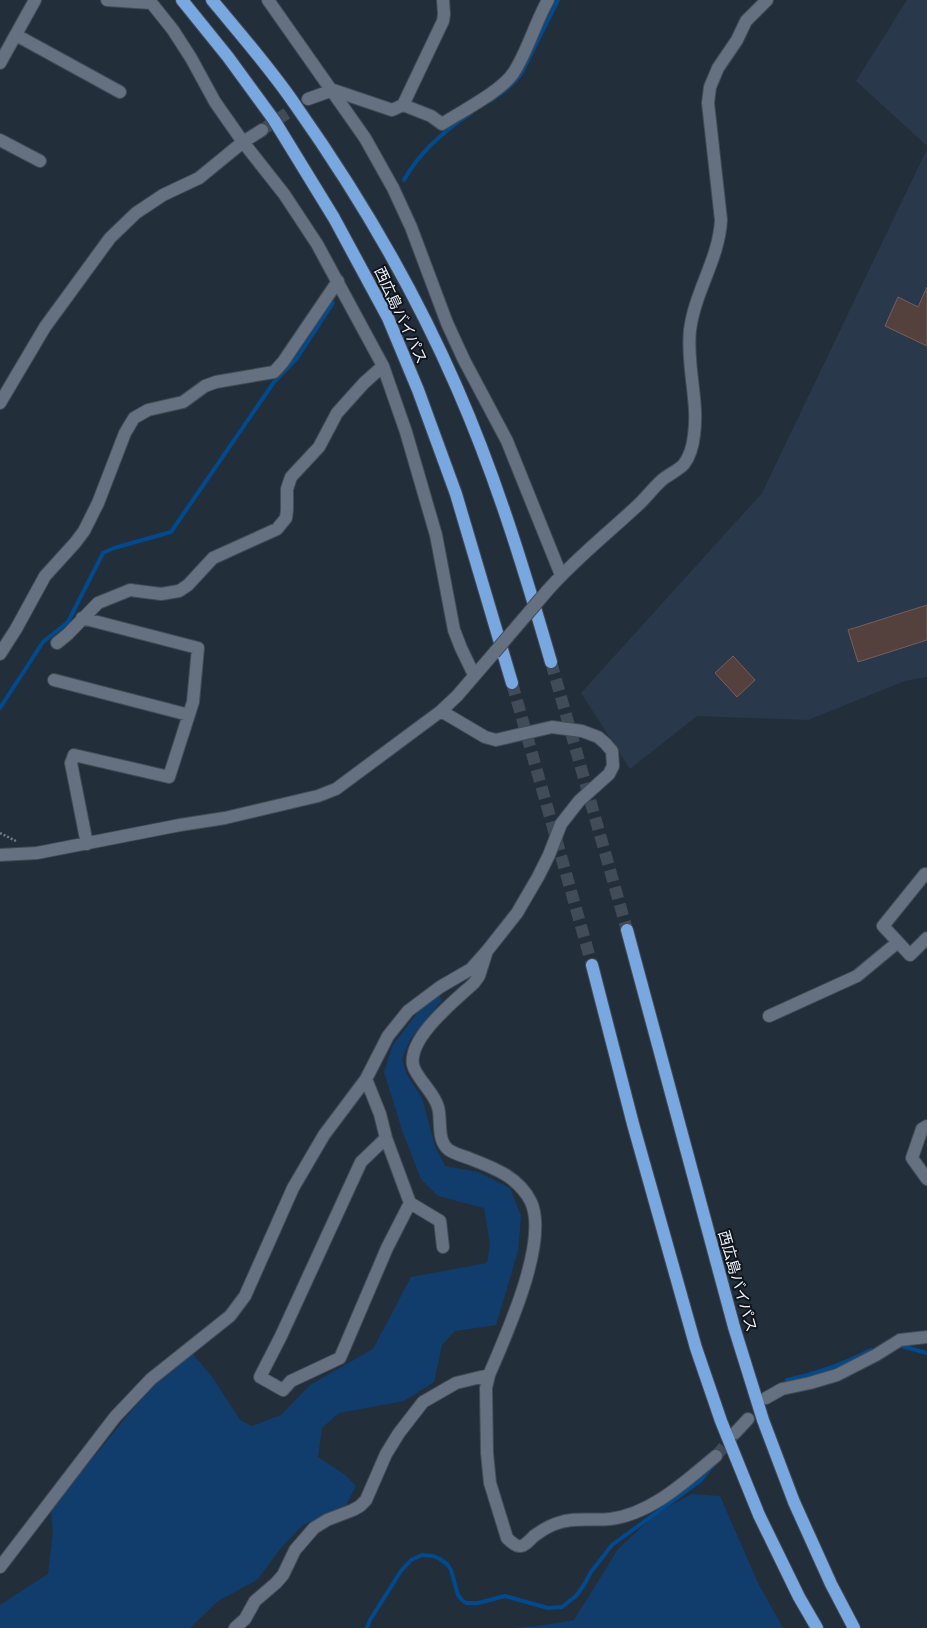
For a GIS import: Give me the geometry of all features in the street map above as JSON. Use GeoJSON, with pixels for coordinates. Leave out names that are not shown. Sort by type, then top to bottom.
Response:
{"type":"FeatureCollection","features":[{"type":"Feature","properties":{"kind":"highway","name":"西広島バイパス"},"geometry":{"type":"LineString","coordinates":[[182,0],[228,57],[274,120],[334,218],[388,318],[418,390],[456,494],[512,683]]}},
{"type":"Feature","properties":{"kind":"highway","name":"西広島バイパス"},"geometry":{"type":"LineString","coordinates":[[212,0],[296,105],[364,208],[420,309],[457,388],[490,470],[518,552],[551,662]]}},
{"type":"Feature","properties":{"kind":"highway","name":"西広島バイパス"},"geometry":{"type":"LineString","coordinates":[[626,930],[734,1327],[763,1420],[797,1509],[831,1584],[854,1628]]}},
{"type":"Feature","properties":{"kind":"highway"},"geometry":{"type":"LineString","coordinates":[[592,965],[635,1132],[696,1348],[721,1421],[759,1515],[799,1597],[817,1628]]}},
{"type":"Feature","properties":{"kind":"street"},"geometry":{"type":"LineString","coordinates":[[0,63],[35,0]]}},
{"type":"Feature","properties":{"kind":"street"},"geometry":{"type":"LineString","coordinates":[[106,0],[150,1],[173,30],[191,58],[215,102],[243,142],[284,194],[317,244],[338,281],[383,366],[406,432],[436,535],[454,630],[474,675]]}},
{"type":"Feature","properties":{"kind":"street"},"geometry":{"type":"LineString","coordinates":[[268,0],[333,90],[365,138],[393,188],[412,227],[447,323],[464,360],[507,442],[561,575]]}},
{"type":"Feature","properties":{"kind":"street"},"geometry":{"type":"LineString","coordinates":[[308,99],[333,90],[392,110],[403,105],[443,21],[444,14],[442,0]]}},
{"type":"Feature","properties":{"kind":"street"},"geometry":{"type":"LineString","coordinates":[[403,105],[431,116],[442,124],[505,82],[514,73],[548,0]]}},
{"type":"Feature","properties":{"kind":"street"},"geometry":{"type":"LineString","coordinates":[[0,855],[37,853],[180,825],[225,818],[318,796],[336,789],[441,711],[457,696],[561,575],[640,504],[662,480],[684,464],[691,451],[695,435],[690,331],[697,300],[717,248],[721,220],[708,103],[710,87],[718,68],[737,40],[746,22],[767,0]]}},
{"type":"Feature","properties":{"kind":"street"},"geometry":{"type":"LineString","coordinates":[[16,35],[120,92]]}},
{"type":"Feature","properties":{"kind":"street"},"geometry":{"type":"LineString","coordinates":[[0,404],[45,327],[110,238],[136,213],[163,195],[200,178],[243,142],[262,130]]}},
{"type":"Feature","properties":{"kind":"street"},"geometry":{"type":"LineString","coordinates":[[0,140],[40,161]]}},
{"type":"Feature","properties":{"kind":"street"},"geometry":{"type":"LineString","coordinates":[[0,654],[45,576],[84,531],[98,503],[125,434],[134,418],[148,410],[183,402],[205,386],[216,382],[274,372],[283,362],[338,281]]}},
{"type":"Feature","properties":{"kind":"street"},"geometry":{"type":"LineString","coordinates":[[57,643],[68,634],[98,603],[130,590],[161,594],[179,591],[188,585],[213,558],[277,529],[286,518],[287,489],[291,477],[319,447],[337,413],[364,383],[383,366]]}},
{"type":"Feature","properties":{"kind":"street"},"geometry":{"type":"LineString","coordinates":[[82,618],[198,648],[193,702],[169,777],[74,755],[71,763],[87,844]]}},
{"type":"Feature","properties":{"kind":"street"},"geometry":{"type":"LineString","coordinates":[[54,680],[189,715]]}},
{"type":"Feature","properties":{"kind":"street"},"geometry":{"type":"LineString","coordinates":[[0,1567],[115,1417],[151,1379],[230,1316],[246,1296],[287,1200],[309,1159],[324,1135],[366,1079],[388,1036],[408,1011],[434,991],[471,968],[487,951],[517,913],[538,877],[549,855],[561,824],[579,801],[610,774],[613,766],[612,751],[598,737],[582,731],[560,727],[542,729],[496,740],[485,737],[441,711]]}},
{"type":"Feature","properties":{"kind":"street"},"geometry":{"type":"LineString","coordinates":[[925,874],[883,926],[910,955],[927,938]]}},
{"type":"Feature","properties":{"kind":"street"},"geometry":{"type":"LineString","coordinates":[[769,1016],[857,976],[898,942]]}},
{"type":"Feature","properties":{"kind":"street"},"geometry":{"type":"LineString","coordinates":[[487,951],[479,976],[474,983],[429,1026],[419,1040],[414,1052],[413,1066],[438,1106],[441,1133],[447,1149],[495,1168],[507,1175],[522,1188],[531,1202],[535,1219],[535,1243],[523,1290],[489,1375],[486,1388],[487,1453],[490,1483],[507,1538],[513,1544],[521,1546],[528,1544],[534,1536],[548,1527],[565,1521],[611,1519],[651,1506],[691,1477],[716,1456]]}},
{"type":"Feature","properties":{"kind":"street"},"geometry":{"type":"LineString","coordinates":[[366,1079],[380,1114],[386,1138],[410,1203],[440,1221],[442,1247]]}},
{"type":"Feature","properties":{"kind":"street"},"geometry":{"type":"LineString","coordinates":[[927,1126],[922,1129],[912,1158],[927,1179]]}},
{"type":"Feature","properties":{"kind":"street"},"geometry":{"type":"LineString","coordinates":[[386,1138],[360,1162],[281,1336],[260,1377],[283,1390],[291,1380],[340,1358],[387,1248],[410,1203]]}},
{"type":"Feature","properties":{"kind":"street"},"geometry":{"type":"LineString","coordinates":[[766,1398],[782,1389],[824,1379],[837,1374],[900,1340],[927,1337]]}},
{"type":"Feature","properties":{"kind":"street"},"geometry":{"type":"LineString","coordinates":[[235,1628],[245,1619],[254,1601],[276,1583],[283,1575],[296,1550],[314,1528],[327,1520],[353,1510],[363,1503],[386,1454],[399,1433],[423,1402],[456,1383],[489,1375]]}},
{"type":"Feature","properties":{"kind":"street"},"geometry":{"type":"LineString","coordinates":[[735,1433],[748,1419]]}},
{"type":"Feature","properties":{"kind":"shaded area"},"geometry":{"type":"Polygon","coordinates":[[[907,0],[927,0],[927,146],[856,81],[907,0]]]}},
{"type":"Feature","properties":{"kind":"shaded area"},"geometry":{"type":"Polygon","coordinates":[[[927,149],[927,677],[905,681],[808,720],[697,716],[630,769],[581,693],[762,493],[927,149]]]}},
{"type":"Feature","properties":{"kind":"shaded area"},"geometry":{"type":"Polygon","coordinates":[[[439,995],[442,1000],[410,1040],[402,1059],[407,1075],[422,1098],[435,1146],[445,1166],[478,1172],[510,1188],[521,1216],[518,1251],[496,1325],[455,1331],[442,1345],[434,1382],[404,1401],[339,1413],[322,1428],[318,1457],[344,1474],[356,1486],[346,1505],[303,1525],[281,1548],[257,1580],[218,1601],[190,1628],[0,1628],[0,1605],[48,1574],[53,1532],[51,1509],[150,1388],[192,1353],[213,1378],[240,1420],[252,1426],[281,1415],[310,1385],[373,1349],[411,1277],[487,1263],[490,1244],[484,1208],[438,1196],[421,1179],[403,1133],[384,1072],[393,1045],[424,1004],[439,995]]]}},
{"type":"Feature","properties":{"kind":"shaded area"},"geometry":{"type":"Polygon","coordinates":[[[692,1494],[720,1496],[758,1583],[783,1628],[512,1628],[537,1626],[574,1620],[618,1549],[658,1512],[692,1494]]]}},
{"type":"Feature","properties":{"kind":"building"},"geometry":{"type":"Polygon","coordinates":[[[927,287],[927,346],[885,326],[898,297],[918,307],[927,287]]]}},
{"type":"Feature","properties":{"kind":"building"},"geometry":{"type":"Polygon","coordinates":[[[927,605],[927,640],[858,662],[848,630],[927,605]]]}},
{"type":"Feature","properties":{"kind":"building"},"geometry":{"type":"Polygon","coordinates":[[[733,656],[755,680],[737,697],[715,673],[733,656]]]}},
{"type":"Feature","properties":{"kind":"waterway"},"geometry":{"type":"LineString","coordinates":[[490,101],[507,89],[521,74],[558,0]]}},
{"type":"Feature","properties":{"kind":"waterway"},"geometry":{"type":"LineString","coordinates":[[404,180],[425,151],[442,135],[471,113]]}},
{"type":"Feature","properties":{"kind":"waterway"},"geometry":{"type":"LineString","coordinates":[[0,708],[43,642],[68,622],[103,553],[114,548],[171,532],[274,382],[297,358],[333,303]]}},
{"type":"Feature","properties":{"kind":"waterway"},"geometry":{"type":"LineString","coordinates":[[898,1345],[927,1353]]}},
{"type":"Feature","properties":{"kind":"waterway"},"geometry":{"type":"LineString","coordinates":[[787,1380],[830,1368],[871,1350]]}},
{"type":"Feature","properties":{"kind":"waterway"},"geometry":{"type":"LineString","coordinates":[[367,1628],[370,1620],[401,1571],[411,1560],[422,1555],[433,1556],[447,1564],[451,1570],[458,1595],[466,1603],[478,1603],[505,1596],[548,1608],[562,1607],[576,1596],[591,1572],[612,1545],[700,1481],[714,1464]]}},
{"type":"Feature","properties":{"kind":"tunnel"},"geometry":{"type":"LineString","coordinates":[[262,130],[308,99]]}},
{"type":"Feature","properties":{"kind":"tunnel"},"geometry":{"type":"LineString","coordinates":[[551,662],[627,930]]}},
{"type":"Feature","properties":{"kind":"tunnel"},"geometry":{"type":"LineString","coordinates":[[512,683],[592,965]]}},
{"type":"Feature","properties":{"kind":"tunnel"},"geometry":{"type":"LineString","coordinates":[[716,1456],[735,1434]]}}]}
